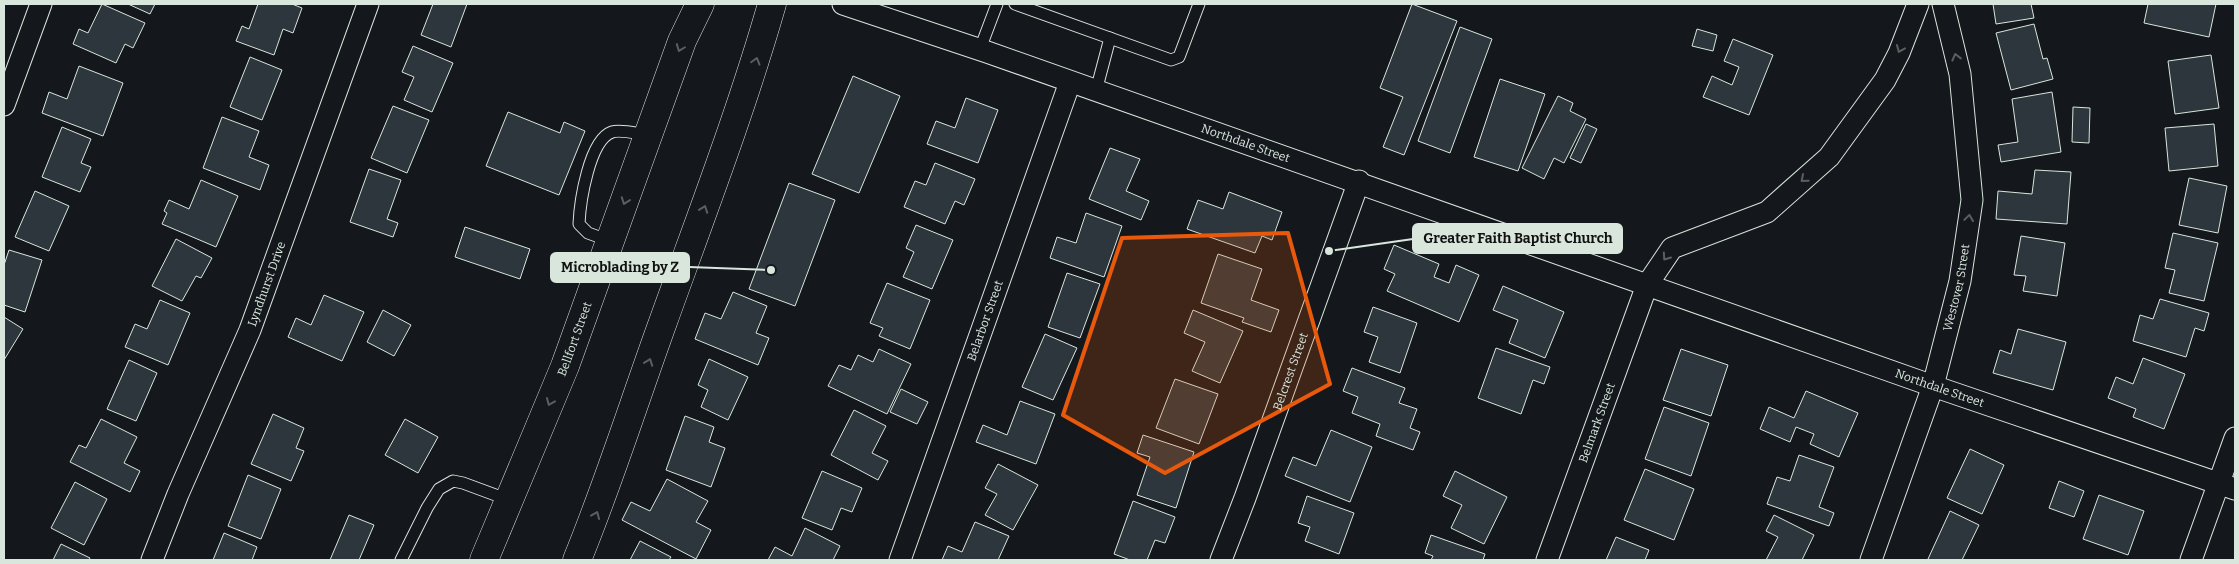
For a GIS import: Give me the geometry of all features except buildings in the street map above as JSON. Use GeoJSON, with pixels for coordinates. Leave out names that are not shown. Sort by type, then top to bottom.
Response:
{"type":"FeatureCollection","features":[{"type":"Feature","properties":{"kind":"main road","name":"Bellfort Street"},"geometry":{"type":"LineString","coordinates":[[484,560],[565,366],[682,42],[700,4]]}},
{"type":"Feature","properties":{"kind":"main road"},"geometry":{"type":"LineString","coordinates":[[577,560],[600,506],[642,378],[752,74],[772,4]]}},
{"type":"Feature","properties":{"kind":"street"},"geometry":{"type":"LineString","coordinates":[[4,105],[42,4]]}},
{"type":"Feature","properties":{"kind":"street","name":"Lyndhurst Drive"},"geometry":{"type":"LineString","coordinates":[[152,560],[178,494],[250,330],[368,4]]}},
{"type":"Feature","properties":{"kind":"street","name":"Northdale Street"},"geometry":{"type":"LineString","coordinates":[[843,4],[980,49],[1070,82],[1359,181],[1933,386],[2227,486]]}},
{"type":"Feature","properties":{"kind":"street"},"geometry":{"type":"LineString","coordinates":[[1646,285],[1672,248],[1767,212],[1829,157],[1885,80],[1899,53],[1918,4]]}},
{"type":"Feature","properties":{"kind":"street","name":"Westover Street"},"geometry":{"type":"LineString","coordinates":[[1871,560],[1933,386],[1960,281],[1972,200],[1960,74],[1943,4]]}},
{"type":"Feature","properties":{"kind":"street","name":"Belarbor Street"},"geometry":{"type":"LineString","coordinates":[[900,560],[1070,82]]}},
{"type":"Feature","properties":{"kind":"street","name":"Belcrest Street"},"geometry":{"type":"LineString","coordinates":[[1221,560],[1246,498],[1359,181]]}},
{"type":"Feature","properties":{"kind":"street","name":"Belmark Street"},"geometry":{"type":"LineString","coordinates":[[1548,560],[1646,285]]}},
{"type":"Feature","properties":{"kind":"street"},"geometry":{"type":"LineString","coordinates":[[2191,560],[2227,486],[2235,438]]}},
{"type":"Feature","properties":{"kind":"lane"},"geometry":{"type":"LineString","coordinates":[[980,49],[998,4]]}},
{"type":"Feature","properties":{"kind":"lane"},"geometry":{"type":"LineString","coordinates":[[1015,4],[1171,60],[1179,57],[1199,4]]}},
{"type":"Feature","properties":{"kind":"lane"},"geometry":{"type":"LineString","coordinates":[[1096,91],[1110,38]]}},
{"type":"Feature","properties":{"kind":"lane"},"geometry":{"type":"LineString","coordinates":[[610,241],[588,233],[579,224],[580,200],[592,162],[602,138],[614,131],[648,135]]}},
{"type":"Feature","properties":{"kind":"lane"},"geometry":{"type":"LineString","coordinates":[[401,560],[427,508],[440,489],[453,481],[463,482],[509,500]]}},
{"type":"Feature","properties":{"kind":"highlighted area"},"geometry":{"type":"Polygon","coordinates":[[[1288,233],[1330,384],[1165,473],[1063,415],[1122,238],[1288,233]]]}},
{"type":"Feature","properties":{"kind":"place","name":"Greater Faith Baptist Church"},"geometry":{"type":"Point","coordinates":[1329,251]}},
{"type":"Feature","properties":{"kind":"place","name":"Microblading by Z"},"geometry":{"type":"Point","coordinates":[771,270]}}]}
